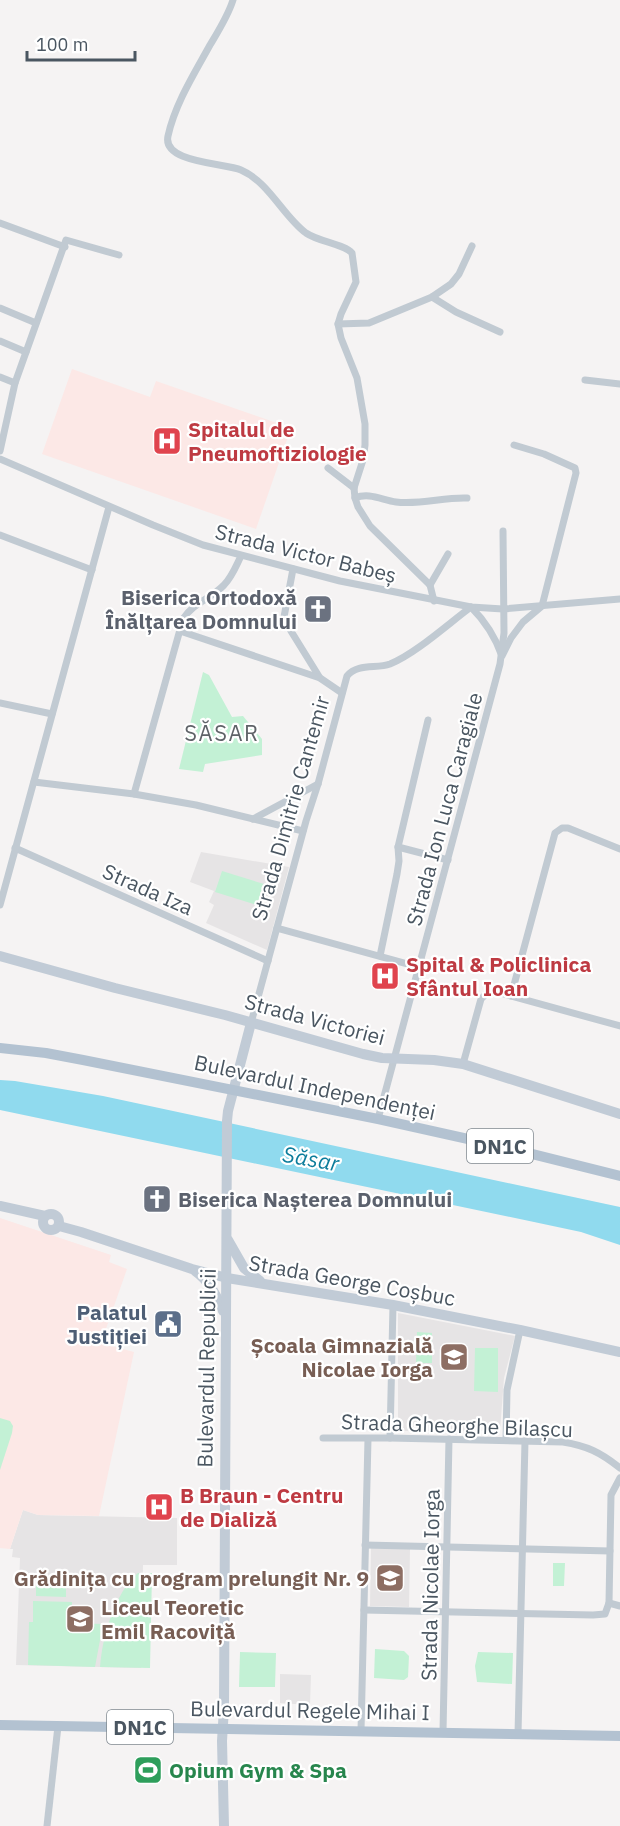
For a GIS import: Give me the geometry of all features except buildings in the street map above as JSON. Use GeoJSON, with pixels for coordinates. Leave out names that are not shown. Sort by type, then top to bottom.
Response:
{"type":"FeatureCollection","features":[{"type":"Feature","properties":{"kind":"main road","name":"Bulevardul Independenței"},"geometry":{"type":"LineString","coordinates":[[0,1048],[46,1053],[378,1119],[620,1176]]}},
{"type":"Feature","properties":{"kind":"main road","name":"Bulevardul Regele Mihai I"},"geometry":{"type":"LineString","coordinates":[[0,1725],[620,1736]]}},
{"type":"Feature","properties":{"kind":"street"},"geometry":{"type":"LineString","coordinates":[[233,0],[225,19],[187,87],[168,137],[168,146],[190,158],[243,171],[274,197],[308,234],[345,248],[352,253],[356,282],[338,324],[341,338],[357,378],[365,424],[366,445],[354,488],[355,498],[370,526],[430,585],[434,601]]}},
{"type":"Feature","properties":{"kind":"street"},"geometry":{"type":"LineString","coordinates":[[0,223],[65,243],[119,255]]}},
{"type":"Feature","properties":{"kind":"street"},"geometry":{"type":"LineString","coordinates":[[0,451],[15,383],[65,243]]}},
{"type":"Feature","properties":{"kind":"street"},"geometry":{"type":"LineString","coordinates":[[338,324],[369,323],[432,297],[455,279],[472,246]]}},
{"type":"Feature","properties":{"kind":"street"},"geometry":{"type":"LineString","coordinates":[[432,297],[456,312],[500,333]]}},
{"type":"Feature","properties":{"kind":"street"},"geometry":{"type":"LineString","coordinates":[[0,308],[36,323]]}},
{"type":"Feature","properties":{"kind":"street"},"geometry":{"type":"LineString","coordinates":[[0,341],[26,352]]}},
{"type":"Feature","properties":{"kind":"street"},"geometry":{"type":"LineString","coordinates":[[0,376],[15,383]]}},
{"type":"Feature","properties":{"kind":"street"},"geometry":{"type":"LineString","coordinates":[[585,380],[620,384]]}},
{"type":"Feature","properties":{"kind":"street"},"geometry":{"type":"LineString","coordinates":[[502,656],[511,638],[523,622],[542,606],[576,472],[575,468],[544,454],[514,446]]}},
{"type":"Feature","properties":{"kind":"street","name":"Strada Victor Babeș"},"geometry":{"type":"LineString","coordinates":[[0,459],[177,536],[241,556],[434,601],[503,609],[620,599]]}},
{"type":"Feature","properties":{"kind":"street"},"geometry":{"type":"LineString","coordinates":[[328,468],[354,488]]}},
{"type":"Feature","properties":{"kind":"street"},"geometry":{"type":"LineString","coordinates":[[355,498],[366,495],[397,502],[417,502],[450,497],[467,498]]}},
{"type":"Feature","properties":{"kind":"street"},"geometry":{"type":"LineString","coordinates":[[0,905],[109,507]]}},
{"type":"Feature","properties":{"kind":"street","name":"Strada Ion Luca Caragiale"},"geometry":{"type":"LineString","coordinates":[[378,1119],[502,656],[504,633],[503,531]]}},
{"type":"Feature","properties":{"kind":"street"},"geometry":{"type":"LineString","coordinates":[[0,535],[92,570]]}},
{"type":"Feature","properties":{"kind":"street"},"geometry":{"type":"LineString","coordinates":[[430,585],[448,554]]}},
{"type":"Feature","properties":{"kind":"street"},"geometry":{"type":"LineString","coordinates":[[134,794],[183,619],[189,610],[223,586],[241,556]]}},
{"type":"Feature","properties":{"kind":"street"},"geometry":{"type":"LineString","coordinates":[[293,569],[284,617],[320,678]]}},
{"type":"Feature","properties":{"kind":"street"},"geometry":{"type":"LineString","coordinates":[[471,607],[490,629],[502,656]]}},
{"type":"Feature","properties":{"kind":"street","name":"Strada Dimitrie Cantemir"},"geometry":{"type":"LineString","coordinates":[[234,1091],[347,676],[357,668],[390,664],[408,654],[471,607]]}},
{"type":"Feature","properties":{"kind":"street"},"geometry":{"type":"LineString","coordinates":[[180,631],[320,678],[342,693]]}},
{"type":"Feature","properties":{"kind":"street"},"geometry":{"type":"LineString","coordinates":[[0,703],[52,714]]}},
{"type":"Feature","properties":{"kind":"street"},"geometry":{"type":"LineString","coordinates":[[380,956],[399,861],[398,847],[428,720]]}},
{"type":"Feature","properties":{"kind":"street"},"geometry":{"type":"LineString","coordinates":[[34,782],[134,794],[196,805],[303,831]]}},
{"type":"Feature","properties":{"kind":"street"},"geometry":{"type":"LineString","coordinates":[[253,819],[318,784]]}},
{"type":"Feature","properties":{"kind":"street"},"geometry":{"type":"LineString","coordinates":[[511,996],[555,833],[562,828],[568,828],[620,849]]}},
{"type":"Feature","properties":{"kind":"street"},"geometry":{"type":"LineString","coordinates":[[398,847],[448,860]]}},
{"type":"Feature","properties":{"kind":"street","name":"Strada Iza"},"geometry":{"type":"LineString","coordinates":[[15,848],[268,961]]}},
{"type":"Feature","properties":{"kind":"street"},"geometry":{"type":"LineString","coordinates":[[277,928],[419,967]]}},
{"type":"Feature","properties":{"kind":"street","name":"Strada Victoriei"},"geometry":{"type":"LineString","coordinates":[[0,956],[363,1054],[394,1059],[434,1060],[463,1064],[620,1114]]}},
{"type":"Feature","properties":{"kind":"street"},"geometry":{"type":"LineString","coordinates":[[463,1064],[481,999],[493,991],[620,1026]]}},
{"type":"Feature","properties":{"kind":"street","name":"Bulevardul Republicii"},"geometry":{"type":"LineString","coordinates":[[224,1826],[227,1121],[234,1091]]}},
{"type":"Feature","properties":{"kind":"street","name":"Strada George Coșbuc"},"geometry":{"type":"LineString","coordinates":[[0,1206],[44,1218],[45,1227],[50,1230],[55,1229],[59,1223],[192,1269],[227,1278],[393,1305],[620,1352]]}},
{"type":"Feature","properties":{"kind":"street"},"geometry":{"type":"LineString","coordinates":[[227,1240],[244,1268],[263,1283]]}},
{"type":"Feature","properties":{"kind":"street"},"geometry":{"type":"LineString","coordinates":[[192,1269],[201,1276],[217,1296],[225,1318]]}},
{"type":"Feature","properties":{"kind":"street"},"geometry":{"type":"LineString","coordinates":[[390,1438],[393,1305]]}},
{"type":"Feature","properties":{"kind":"street"},"geometry":{"type":"LineString","coordinates":[[506,1440],[507,1390],[520,1330]]}},
{"type":"Feature","properties":{"kind":"street","name":"Strada Gheorghe Bilașcu"},"geometry":{"type":"LineString","coordinates":[[323,1438],[563,1442],[596,1451],[620,1468]]}},
{"type":"Feature","properties":{"kind":"street"},"geometry":{"type":"LineString","coordinates":[[358,1731],[364,1610],[368,1439]]}},
{"type":"Feature","properties":{"kind":"street","name":"Strada Nicolae Iorga"},"geometry":{"type":"LineString","coordinates":[[443,1732],[449,1439]]}},
{"type":"Feature","properties":{"kind":"street"},"geometry":{"type":"LineString","coordinates":[[518,1734],[525,1441]]}},
{"type":"Feature","properties":{"kind":"street"},"geometry":{"type":"LineString","coordinates":[[364,1610],[605,1614],[609,1603],[611,1495],[620,1478]]}},
{"type":"Feature","properties":{"kind":"street"},"geometry":{"type":"LineString","coordinates":[[365,1545],[610,1551]]}},
{"type":"Feature","properties":{"kind":"street"},"geometry":{"type":"LineString","coordinates":[[609,1603],[620,1606]]}},
{"type":"Feature","properties":{"kind":"street"},"geometry":{"type":"LineString","coordinates":[[47,1826],[58,1725]]}},
{"type":"Feature","properties":{"kind":"shaded area","name":"Spitalul de Pneumoftiziologie"},"geometry":{"type":"Polygon","coordinates":[[[72,369],[150,397],[156,381],[291,428],[256,529],[42,454],[72,369]]]}},
{"type":"Feature","properties":{"kind":"shaded area"},"geometry":{"type":"Polygon","coordinates":[[[201,852],[289,867],[267,950],[206,923],[214,905],[209,902],[214,891],[190,882],[201,852]]]}},
{"type":"Feature","properties":{"kind":"shaded area"},"geometry":{"type":"Polygon","coordinates":[[[0,1218],[111,1255],[109,1262],[127,1269],[101,1343],[134,1352],[99,1516],[38,1515],[23,1510],[10,1549],[0,1548],[0,1218]]]}},
{"type":"Feature","properties":{"kind":"shaded area","name":"Școala Gimnazială Nicolae Iorga"},"geometry":{"type":"Polygon","coordinates":[[[398,1313],[515,1336],[504,1378],[500,1431],[398,1431],[398,1313]]]}},
{"type":"Feature","properties":{"kind":"shaded area","name":"Liceul Teoretic Emil Racoviță"},"geometry":{"type":"Polygon","coordinates":[[[23,1510],[38,1515],[177,1518],[177,1565],[143,1565],[141,1668],[16,1665],[20,1558],[12,1557],[13,1549],[10,1549],[23,1510]]]}},
{"type":"Feature","properties":{"kind":"shaded area","name":"Grădinița cu program prelungit Nr. 9"},"geometry":{"type":"Polygon","coordinates":[[[371,1548],[410,1549],[409,1607],[370,1606],[371,1548]]]}},
{"type":"Feature","properties":{"kind":"shaded area"},"geometry":{"type":"Polygon","coordinates":[[[280,1674],[311,1675],[310,1705],[280,1703],[280,1674]]]}},
{"type":"Feature","properties":{"kind":"green space"},"geometry":{"type":"Polygon","coordinates":[[[203,672],[209,675],[232,717],[243,716],[262,739],[262,755],[205,764],[203,772],[179,769],[203,672]]]}},
{"type":"Feature","properties":{"kind":"green space"},"geometry":{"type":"Polygon","coordinates":[[[222,871],[264,884],[257,905],[215,892],[222,871]]]}},
{"type":"Feature","properties":{"kind":"green space"},"geometry":{"type":"Polygon","coordinates":[[[417,1332],[432,1333],[432,1363],[416,1363],[417,1332]]]}},
{"type":"Feature","properties":{"kind":"green space"},"geometry":{"type":"Polygon","coordinates":[[[475,1348],[498,1348],[498,1392],[474,1391],[475,1348]]]}},
{"type":"Feature","properties":{"kind":"green space"},"geometry":{"type":"Polygon","coordinates":[[[0,1418],[10,1421],[13,1426],[0,1470],[0,1418]]]}},
{"type":"Feature","properties":{"kind":"green space"},"geometry":{"type":"Polygon","coordinates":[[[553,1563],[565,1563],[564,1586],[553,1586],[553,1563]]]}},
{"type":"Feature","properties":{"kind":"green space"},"geometry":{"type":"Polygon","coordinates":[[[138,1573],[152,1573],[150,1668],[100,1667],[107,1629],[116,1603],[138,1573]]]}},
{"type":"Feature","properties":{"kind":"green space"},"geometry":{"type":"Polygon","coordinates":[[[36,1581],[66,1582],[66,1597],[36,1596],[36,1581]]]}},
{"type":"Feature","properties":{"kind":"green space"},"geometry":{"type":"Polygon","coordinates":[[[33,1601],[72,1602],[71,1623],[103,1624],[95,1667],[28,1665],[29,1622],[33,1622],[33,1601]]]}},
{"type":"Feature","properties":{"kind":"green space"},"geometry":{"type":"Polygon","coordinates":[[[375,1649],[404,1651],[409,1656],[408,1677],[404,1680],[374,1678],[375,1649]]]}},
{"type":"Feature","properties":{"kind":"green space"},"geometry":{"type":"Polygon","coordinates":[[[240,1652],[276,1653],[275,1687],[239,1687],[240,1652]]]}},
{"type":"Feature","properties":{"kind":"green space"},"geometry":{"type":"Polygon","coordinates":[[[478,1652],[513,1653],[512,1684],[477,1682],[475,1666],[478,1652]]]}},
{"type":"Feature","properties":{"kind":"water","name":"Săsar"},"geometry":{"type":"Polygon","coordinates":[[[0,1080],[103,1096],[620,1207],[620,1245],[581,1232],[0,1110],[0,1080]]]}},
{"type":"Feature","properties":{"kind":"place","name":"Spitalul de Pneumoftiziologie"},"geometry":{"type":"Point","coordinates":[167,441]}},
{"type":"Feature","properties":{"kind":"place","name":"Biserica Ortodoxă Înălțarea Domnului"},"geometry":{"type":"Point","coordinates":[318,609]}},
{"type":"Feature","properties":{"kind":"place","name":"Spital & Policlinica Sfântul Ioan"},"geometry":{"type":"Point","coordinates":[385,976]}},
{"type":"Feature","properties":{"kind":"place","name":"Biserica Nașterea Domnului"},"geometry":{"type":"Point","coordinates":[157,1199]}},
{"type":"Feature","properties":{"kind":"place","name":"Palatul Justiției"},"geometry":{"type":"Point","coordinates":[168,1324]}},
{"type":"Feature","properties":{"kind":"place","name":"Școala Gimnazială Nicolae Iorga"},"geometry":{"type":"Point","coordinates":[454,1357]}},
{"type":"Feature","properties":{"kind":"place","name":"B Braun - Centru de Dializă"},"geometry":{"type":"Point","coordinates":[159,1507]}},
{"type":"Feature","properties":{"kind":"place","name":"Grădinița cu program prelungit Nr. 9"},"geometry":{"type":"Point","coordinates":[390,1578]}},
{"type":"Feature","properties":{"kind":"place","name":"Liceul Teoretic Emil Racoviță"},"geometry":{"type":"Point","coordinates":[80,1619]}},
{"type":"Feature","properties":{"kind":"place","name":"Opium Gym & Spa"},"geometry":{"type":"Point","coordinates":[148,1770]}},
{"type":"Feature","properties":{"kind":"district","name":"SĂSAR"},"geometry":{"type":"Point","coordinates":[222,732]}}]}
